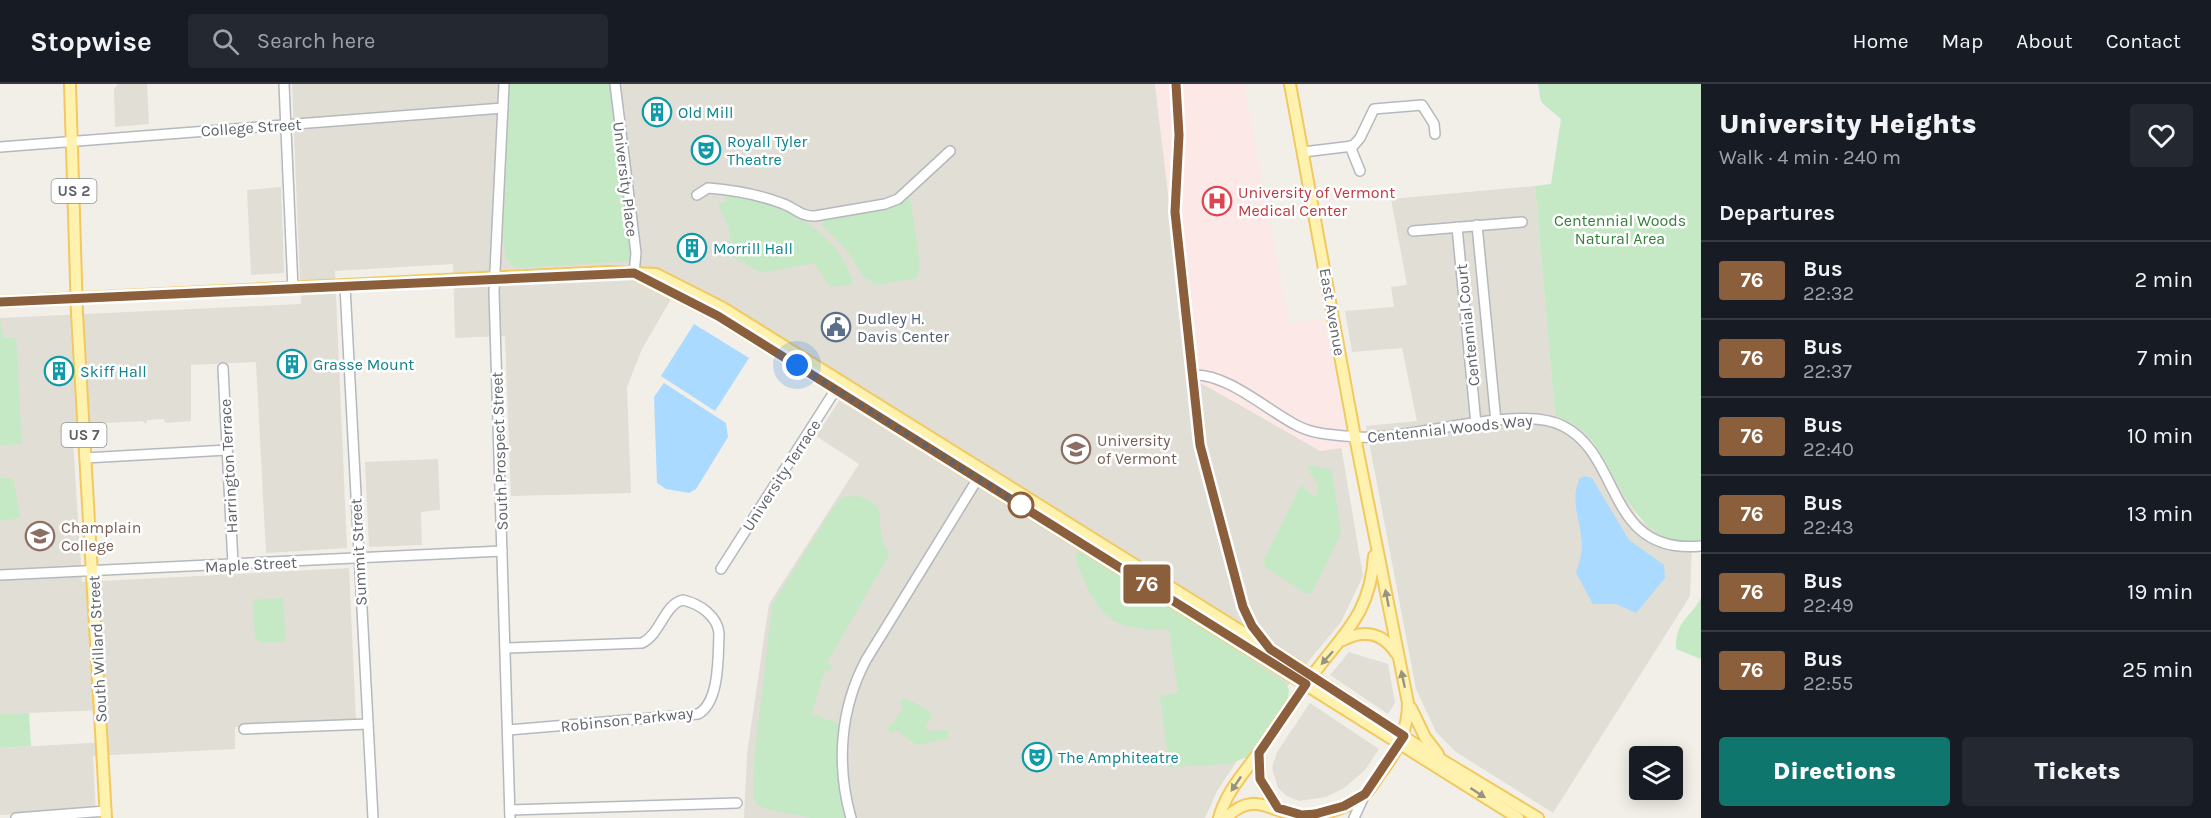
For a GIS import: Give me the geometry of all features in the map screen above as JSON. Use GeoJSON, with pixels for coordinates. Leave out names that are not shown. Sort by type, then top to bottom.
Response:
{"type":"FeatureCollection","features":[{"type":"Feature","properties":{"kind":"main road","name":"South Willard Street"},"geometry":{"type":"LineString","coordinates":[[70,84],[77,298],[106,815]]}},
{"type":"Feature","properties":{"kind":"main road","name":"East Avenue"},"geometry":{"type":"LineString","coordinates":[[1290,84],[1355,437],[1408,703],[1408,718],[1402,740]]}},
{"type":"Feature","properties":{"kind":"main road"},"geometry":{"type":"LineString","coordinates":[[0,302],[634,273],[718,316],[838,385],[1309,680],[1518,818]]}},
{"type":"Feature","properties":{"kind":"main road"},"geometry":{"type":"LineString","coordinates":[[981,474],[1270,649],[1309,680]]}},
{"type":"Feature","properties":{"kind":"main road","name":"East Avenue"},"geometry":{"type":"LineString","coordinates":[[1309,680],[1357,619],[1368,595],[1373,573],[1375,541]]}},
{"type":"Feature","properties":{"kind":"main road"},"geometry":{"type":"LineString","coordinates":[[1342,640],[1362,633],[1372,634],[1389,643],[1398,655]]}},
{"type":"Feature","properties":{"kind":"main road"},"geometry":{"type":"LineString","coordinates":[[1219,818],[1224,802],[1309,680]]}},
{"type":"Feature","properties":{"kind":"main road"},"geometry":{"type":"LineString","coordinates":[[1408,703],[1425,737],[1444,761]]}},
{"type":"Feature","properties":{"kind":"main road"},"geometry":{"type":"LineString","coordinates":[[1402,740],[1444,761],[1538,818]]}},
{"type":"Feature","properties":{"kind":"main road"},"geometry":{"type":"LineString","coordinates":[[1226,818],[1246,805],[1264,804],[1302,815],[1331,815],[1365,794],[1402,740]]}},
{"type":"Feature","properties":{"kind":"main road"},"geometry":{"type":"LineString","coordinates":[[1259,753],[1260,779],[1278,808]]}},
{"type":"Feature","properties":{"kind":"street"},"geometry":{"type":"LineString","coordinates":[[284,84],[293,289]]}},
{"type":"Feature","properties":{"kind":"street","name":"South Prospect Street"},"geometry":{"type":"LineString","coordinates":[[504,84],[494,278],[510,814]]}},
{"type":"Feature","properties":{"kind":"street","name":"University Place"},"geometry":{"type":"LineString","coordinates":[[615,84],[636,253],[634,273]]}},
{"type":"Feature","properties":{"kind":"street"},"geometry":{"type":"LineString","coordinates":[[1176,84],[1179,135],[1175,212],[1200,445],[1206,478],[1243,607],[1252,626],[1270,649]]}},
{"type":"Feature","properties":{"kind":"street"},"geometry":{"type":"LineString","coordinates":[[1303,152],[1350,146],[1360,138],[1374,109],[1422,105],[1434,124],[1435,134]]}},
{"type":"Feature","properties":{"kind":"street","name":"College Street"},"geometry":{"type":"LineString","coordinates":[[0,147],[503,108]]}},
{"type":"Feature","properties":{"kind":"street"},"geometry":{"type":"LineString","coordinates":[[1350,146],[1360,171]]}},
{"type":"Feature","properties":{"kind":"street"},"geometry":{"type":"LineString","coordinates":[[697,195],[708,188],[740,190],[784,203],[806,216],[885,204],[898,199],[950,151]]}},
{"type":"Feature","properties":{"kind":"street"},"geometry":{"type":"LineString","coordinates":[[1413,231],[1522,222]]}},
{"type":"Feature","properties":{"kind":"street","name":"Centennial Court"},"geometry":{"type":"LineString","coordinates":[[1477,225],[1496,422]]}},
{"type":"Feature","properties":{"kind":"street","name":"Centennial Court"},"geometry":{"type":"LineString","coordinates":[[1457,227],[1476,424]]}},
{"type":"Feature","properties":{"kind":"street","name":"Summit Street"},"geometry":{"type":"LineString","coordinates":[[345,286],[373,818]]}},
{"type":"Feature","properties":{"kind":"street","name":"Harrington Terrace"},"geometry":{"type":"LineString","coordinates":[[223,368],[233,564]]}},
{"type":"Feature","properties":{"kind":"street","name":"Centennial Woods Way"},"geometry":{"type":"LineString","coordinates":[[1193,375],[1216,378],[1307,430],[1355,437],[1540,419],[1568,428],[1589,449],[1624,511],[1637,527],[1667,544],[1701,546]]}},
{"type":"Feature","properties":{"kind":"street","name":"University Terrace"},"geometry":{"type":"LineString","coordinates":[[721,569],[838,385]]}},
{"type":"Feature","properties":{"kind":"street"},"geometry":{"type":"LineString","coordinates":[[85,458],[227,450]]}},
{"type":"Feature","properties":{"kind":"street"},"geometry":{"type":"LineString","coordinates":[[851,818],[844,778],[842,744],[845,718],[856,681],[866,660],[981,474]]}},
{"type":"Feature","properties":{"kind":"street","name":"Maple Street"},"geometry":{"type":"LineString","coordinates":[[0,575],[502,551]]}},
{"type":"Feature","properties":{"kind":"street","name":"Robinson Parkway"},"geometry":{"type":"LineString","coordinates":[[505,648],[642,643],[656,633],[676,603],[683,600],[711,615],[717,624],[719,633],[711,698],[706,708],[698,714],[508,730]]}},
{"type":"Feature","properties":{"kind":"street"},"geometry":{"type":"LineString","coordinates":[[244,729],[368,724]]}},
{"type":"Feature","properties":{"kind":"street"},"geometry":{"type":"LineString","coordinates":[[1354,818],[1365,794]]}},
{"type":"Feature","properties":{"kind":"street"},"geometry":{"type":"LineString","coordinates":[[510,814],[737,803]]}},
{"type":"Feature","properties":{"kind":"street"},"geometry":{"type":"LineString","coordinates":[[16,818],[106,815]]}},
{"type":"Feature","properties":{"kind":"shaded area"},"geometry":{"type":"Polygon","coordinates":[[[118,84],[147,84],[149,124],[115,127],[114,89],[118,84]]]}},
{"type":"Feature","properties":{"kind":"shaded area","name":"University of Vermont"},"geometry":{"type":"Polygon","coordinates":[[[292,84],[1155,84],[1190,376],[1320,451],[1341,446],[1363,576],[1341,622],[1283,692],[1217,791],[1205,818],[744,818],[747,754],[769,604],[859,464],[816,436],[852,381],[724,301],[682,280],[642,349],[627,387],[631,493],[511,496],[505,336],[455,338],[453,264],[335,271],[347,548],[266,553],[256,362],[191,365],[191,421],[165,423],[164,419],[147,420],[146,424],[142,421],[72,425],[82,582],[349,568],[356,720],[235,727],[235,749],[93,756],[96,818],[36,818],[35,813],[0,815],[0,748],[108,742],[106,710],[0,714],[0,318],[301,304],[292,84]]]}},
{"type":"Feature","properties":{"kind":"shaded area","name":"University of Vermont Medical Center"},"geometry":{"type":"Polygon","coordinates":[[[1155,84],[1244,84],[1289,324],[1324,318],[1349,447],[1321,451],[1190,377],[1155,84]]]}},
{"type":"Feature","properties":{"kind":"shaded area"},"geometry":{"type":"Polygon","coordinates":[[[1535,186],[1555,415],[1572,422],[1589,436],[1638,518],[1659,533],[1692,542],[1690,596],[1553,813],[1456,752],[1436,732],[1416,689],[1366,426],[1417,421],[1402,348],[1352,352],[1345,311],[1394,307],[1391,287],[1407,285],[1391,199],[1535,186]]]}},
{"type":"Feature","properties":{"kind":"shaded area"},"geometry":{"type":"Polygon","coordinates":[[[281,187],[284,273],[251,275],[247,190],[281,187]]]}},
{"type":"Feature","properties":{"kind":"shaded area"},"geometry":{"type":"Polygon","coordinates":[[[438,459],[440,510],[421,512],[422,545],[369,547],[365,462],[438,459]]]}},
{"type":"Feature","properties":{"kind":"shaded area"},"geometry":{"type":"Polygon","coordinates":[[[1349,652],[1388,664],[1395,703],[1388,714],[1330,675],[1349,652]]]}},
{"type":"Feature","properties":{"kind":"shaded area"},"geometry":{"type":"Polygon","coordinates":[[[1310,703],[1379,749],[1365,770],[1344,788],[1326,797],[1299,801],[1287,796],[1278,788],[1272,768],[1277,752],[1310,703]]]}},
{"type":"Feature","properties":{"kind":"green space"},"geometry":{"type":"Polygon","coordinates":[[[509,84],[611,84],[632,251],[630,261],[521,268],[514,266],[506,259],[503,237],[509,84]]]}},
{"type":"Feature","properties":{"kind":"green space","name":"Centennial Woods Natural Area"},"geometry":{"type":"Polygon","coordinates":[[[1538,84],[1701,84],[1701,540],[1680,541],[1661,535],[1646,524],[1621,490],[1590,438],[1578,427],[1555,415],[1535,186],[1551,184],[1561,119],[1541,102],[1538,84]]]}},
{"type":"Feature","properties":{"kind":"green space"},"geometry":{"type":"Polygon","coordinates":[[[740,194],[793,215],[824,236],[846,265],[853,284],[831,287],[814,263],[762,273],[731,256],[729,229],[718,204],[727,202],[724,196],[740,194]]]}},
{"type":"Feature","properties":{"kind":"green space"},"geometry":{"type":"Polygon","coordinates":[[[910,197],[920,264],[917,278],[874,285],[871,280],[864,278],[849,253],[821,223],[831,217],[888,205],[910,197]]]}},
{"type":"Feature","properties":{"kind":"green space"},"geometry":{"type":"Polygon","coordinates":[[[0,319],[3,338],[16,338],[22,444],[0,445],[0,319]]]}},
{"type":"Feature","properties":{"kind":"green space"},"geometry":{"type":"Polygon","coordinates":[[[1309,465],[1332,470],[1341,533],[1312,593],[1307,594],[1265,567],[1264,560],[1301,485],[1313,496],[1317,496],[1318,485],[1308,469],[1309,465]]]}},
{"type":"Feature","properties":{"kind":"green space"},"geometry":{"type":"Polygon","coordinates":[[[0,478],[10,478],[14,481],[20,518],[0,521],[0,478]]]}},
{"type":"Feature","properties":{"kind":"green space"},"geometry":{"type":"Polygon","coordinates":[[[856,496],[873,503],[877,508],[883,542],[889,555],[827,663],[832,666],[830,671],[825,669],[812,714],[839,724],[839,789],[845,818],[811,818],[766,809],[756,804],[753,797],[754,761],[772,605],[834,506],[843,497],[856,496]]]}},
{"type":"Feature","properties":{"kind":"green space"},"geometry":{"type":"Polygon","coordinates":[[[1078,551],[1189,618],[1284,682],[1289,689],[1288,699],[1247,757],[1228,764],[1169,767],[1160,696],[1178,693],[1169,629],[1132,627],[1109,617],[1100,608],[1085,582],[1077,564],[1078,551]]]}},
{"type":"Feature","properties":{"kind":"green space"},"geometry":{"type":"Polygon","coordinates":[[[283,598],[286,642],[261,643],[255,637],[253,600],[283,598]]]}},
{"type":"Feature","properties":{"kind":"green space"},"geometry":{"type":"Polygon","coordinates":[[[1701,598],[1701,659],[1676,649],[1678,631],[1701,598]]]}},
{"type":"Feature","properties":{"kind":"green space"},"geometry":{"type":"Polygon","coordinates":[[[903,697],[930,711],[931,719],[926,723],[926,727],[929,731],[948,730],[948,739],[917,745],[896,730],[893,734],[887,731],[903,708],[900,703],[903,697]]]}},
{"type":"Feature","properties":{"kind":"green space"},"geometry":{"type":"Polygon","coordinates":[[[29,713],[31,746],[0,748],[0,714],[29,713]]]}},
{"type":"Feature","properties":{"kind":"water"},"geometry":{"type":"Polygon","coordinates":[[[694,324],[749,358],[715,411],[661,376],[694,324]]]}},
{"type":"Feature","properties":{"kind":"water"},"geometry":{"type":"Polygon","coordinates":[[[664,383],[726,423],[728,437],[696,489],[689,493],[666,489],[657,483],[654,397],[664,383]]]}},
{"type":"Feature","properties":{"kind":"water"},"geometry":{"type":"Polygon","coordinates":[[[1585,476],[1592,478],[1629,540],[1664,565],[1665,578],[1636,613],[1616,604],[1593,604],[1576,573],[1582,544],[1576,511],[1576,494],[1580,478],[1585,476]]]}},
{"type":"Feature","properties":{"kind":"bus line","name":"76"},"geometry":{"type":"LineString","coordinates":[[0,302],[609,272],[634,273],[718,316],[1306,684],[1259,753],[1260,779],[1278,808],[1288,813],[1302,815],[1329,812],[1365,794],[1393,756],[1404,736],[1270,649],[1252,626],[1243,607],[1206,478],[1200,445],[1175,212],[1175,177],[1179,135],[1176,84]]}},
{"type":"Feature","properties":{"kind":"place","name":"Old Mill"},"geometry":{"type":"Point","coordinates":[657,112]}},
{"type":"Feature","properties":{"kind":"place","name":"Royall Tyler Theatre"},"geometry":{"type":"Point","coordinates":[706,150]}},
{"type":"Feature","properties":{"kind":"place","name":"University of Vermont Medical Center"},"geometry":{"type":"Point","coordinates":[1217,201]}},
{"type":"Feature","properties":{"kind":"place","name":"Morrill Hall"},"geometry":{"type":"Point","coordinates":[692,248]}},
{"type":"Feature","properties":{"kind":"place","name":"Dudley H. Davis Center"},"geometry":{"type":"Point","coordinates":[836,327]}},
{"type":"Feature","properties":{"kind":"place","name":"Grasse Mount"},"geometry":{"type":"Point","coordinates":[292,364]}},
{"type":"Feature","properties":{"kind":"place","name":"Skiff Hall"},"geometry":{"type":"Point","coordinates":[59,371]}},
{"type":"Feature","properties":{"kind":"place","name":"University of Vermont"},"geometry":{"type":"Point","coordinates":[1076,449]}},
{"type":"Feature","properties":{"kind":"place","name":"Champlain College"},"geometry":{"type":"Point","coordinates":[40,536]}},
{"type":"Feature","properties":{"kind":"place","name":"The Amphiteatre"},"geometry":{"type":"Point","coordinates":[1037,757]}},
{"type":"Feature","properties":{"kind":"route"},"geometry":{"type":"LineString","coordinates":[[797,365],[1021,505]]}}]}
